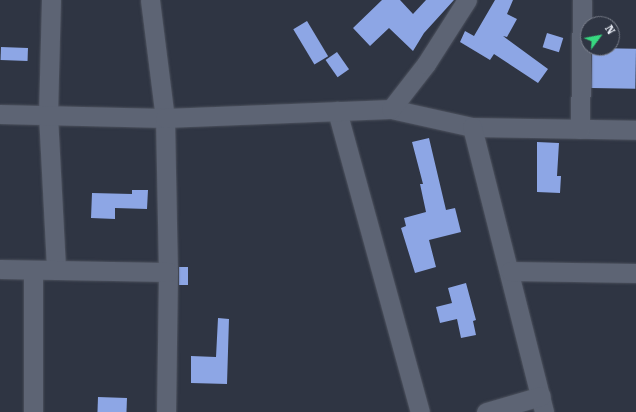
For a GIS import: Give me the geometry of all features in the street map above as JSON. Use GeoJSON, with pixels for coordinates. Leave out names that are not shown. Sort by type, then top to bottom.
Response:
{"type":"FeatureCollection","features":[{"type":"Feature","properties":{"kind":"street"},"geometry":{"type":"LineString","coordinates":[[51,0],[48,116],[56,270]]}},
{"type":"Feature","properties":{"kind":"street"},"geometry":{"type":"LineString","coordinates":[[150,0],[165,118],[168,272],[166,412]]}},
{"type":"Feature","properties":{"kind":"street"},"geometry":{"type":"LineString","coordinates":[[391,109],[426,64],[467,0]]}},
{"type":"Feature","properties":{"kind":"street"},"geometry":{"type":"LineString","coordinates":[[580,129],[582,0]]}},
{"type":"Feature","properties":{"kind":"street"},"geometry":{"type":"LineString","coordinates":[[0,114],[165,118],[391,109],[472,127],[636,130]]}},
{"type":"Feature","properties":{"kind":"street"},"geometry":{"type":"LineString","coordinates":[[337,111],[420,412]]}},
{"type":"Feature","properties":{"kind":"street"},"geometry":{"type":"LineString","coordinates":[[472,127],[543,404],[486,412]]}},
{"type":"Feature","properties":{"kind":"street"},"geometry":{"type":"LineString","coordinates":[[0,269],[168,272]]}},
{"type":"Feature","properties":{"kind":"street"},"geometry":{"type":"LineString","coordinates":[[33,270],[33,412]]}},
{"type":"Feature","properties":{"kind":"street"},"geometry":{"type":"LineString","coordinates":[[510,271],[636,273]]}},
{"type":"Feature","properties":{"kind":"building"},"geometry":{"type":"Polygon","coordinates":[[[382,0],[400,0],[413,14],[426,0],[454,0],[424,33],[413,51],[389,28],[370,46],[353,28],[382,0]]]}},
{"type":"Feature","properties":{"kind":"building"},"geometry":{"type":"Polygon","coordinates":[[[495,0],[513,0],[507,14],[517,19],[507,37],[503,36],[548,69],[538,83],[494,54],[490,60],[460,42],[465,31],[474,36],[495,0]]]}},
{"type":"Feature","properties":{"kind":"building"},"geometry":{"type":"Polygon","coordinates":[[[307,21],[328,56],[314,64],[293,29],[307,21]]]}},
{"type":"Feature","properties":{"kind":"building"},"geometry":{"type":"Polygon","coordinates":[[[547,33],[563,38],[559,52],[543,47],[547,33]]]}},
{"type":"Feature","properties":{"kind":"building"},"geometry":{"type":"Polygon","coordinates":[[[1,47],[28,48],[28,61],[1,60],[1,47]]]}},
{"type":"Feature","properties":{"kind":"building"},"geometry":{"type":"Polygon","coordinates":[[[620,48],[636,49],[635,89],[591,88],[592,56],[620,56],[620,48]]]}},
{"type":"Feature","properties":{"kind":"building"},"geometry":{"type":"Polygon","coordinates":[[[337,52],[349,69],[338,77],[326,60],[337,52]]]}},
{"type":"Feature","properties":{"kind":"building"},"geometry":{"type":"Polygon","coordinates":[[[429,138],[446,210],[455,208],[461,232],[429,240],[436,267],[415,273],[401,228],[406,226],[404,218],[426,212],[420,184],[423,184],[412,142],[429,138]]]}},
{"type":"Feature","properties":{"kind":"building"},"geometry":{"type":"Polygon","coordinates":[[[537,142],[559,143],[557,176],[561,176],[560,193],[537,192],[537,142]]]}},
{"type":"Feature","properties":{"kind":"building"},"geometry":{"type":"Polygon","coordinates":[[[132,190],[148,190],[147,209],[115,208],[115,219],[91,218],[92,193],[132,194],[132,190]]]}},
{"type":"Feature","properties":{"kind":"building"},"geometry":{"type":"Polygon","coordinates":[[[179,267],[188,267],[188,285],[179,285],[179,267]]]}},
{"type":"Feature","properties":{"kind":"building"},"geometry":{"type":"Polygon","coordinates":[[[466,283],[476,320],[473,321],[476,335],[461,338],[457,319],[440,323],[436,307],[452,303],[448,288],[466,283]]]}},
{"type":"Feature","properties":{"kind":"building"},"geometry":{"type":"Polygon","coordinates":[[[218,318],[229,319],[227,384],[191,383],[191,356],[216,357],[218,318]]]}},
{"type":"Feature","properties":{"kind":"building"},"geometry":{"type":"Polygon","coordinates":[[[98,397],[127,398],[126,412],[97,412],[98,397]]]}}]}
